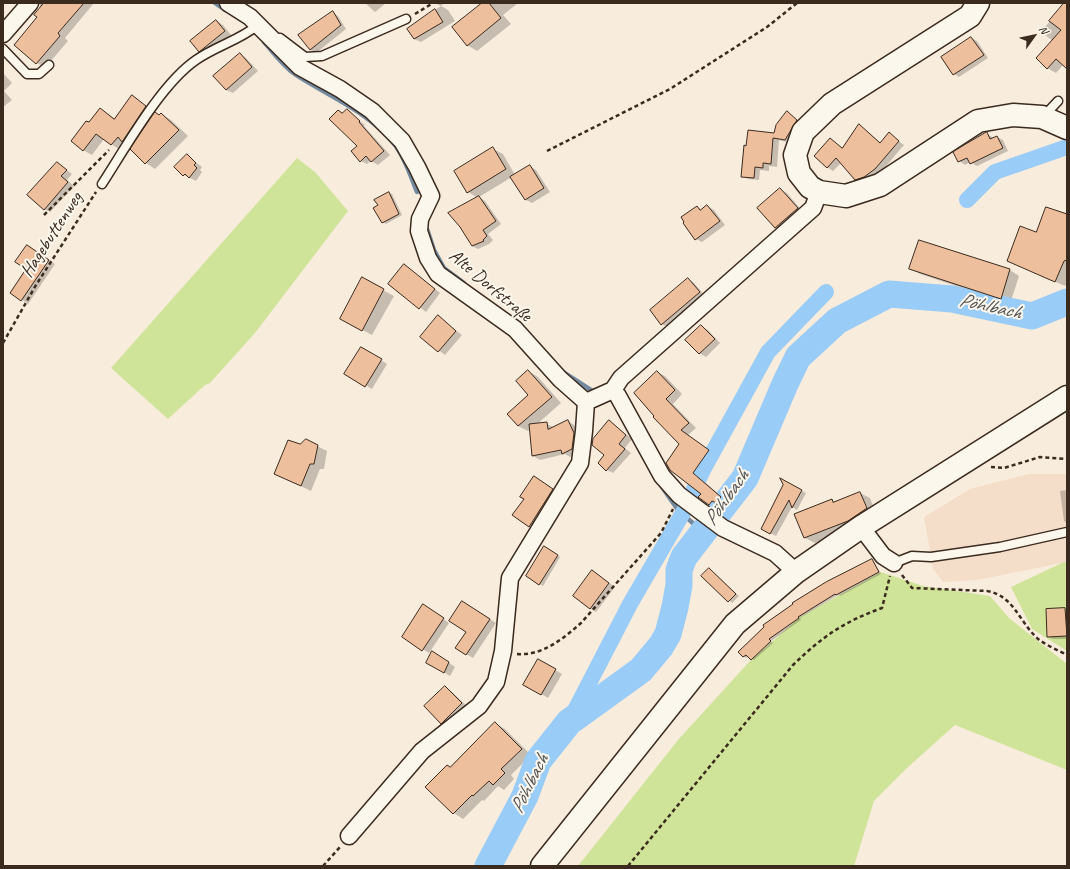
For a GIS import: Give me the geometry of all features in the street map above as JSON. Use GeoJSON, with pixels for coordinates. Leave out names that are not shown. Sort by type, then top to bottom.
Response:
{"type":"FeatureCollection","features":[{"type":"Feature","properties":{"kind":"main road"},"geometry":{"type":"LineString","coordinates":[[978,3],[970,16],[832,104],[803,132],[795,155],[799,173],[810,187],[820,192],[846,196],[880,185],[978,121],[1013,115],[1042,117],[1067,128]]}},
{"type":"Feature","properties":{"kind":"main road"},"geometry":{"type":"LineString","coordinates":[[542,866],[735,624],[796,572],[861,527],[1067,397]]}},
{"type":"Feature","properties":{"kind":"street"},"geometry":{"type":"LineString","coordinates":[[3,34],[30,3]]}},
{"type":"Feature","properties":{"kind":"street","name":"Alte Dorfstraße"},"geometry":{"type":"LineString","coordinates":[[228,3],[250,17],[300,67],[340,89],[372,112],[402,141],[431,196],[420,219],[419,231],[428,258],[438,274],[515,329],[560,379],[586,402]]}},
{"type":"Feature","properties":{"kind":"street"},"geometry":{"type":"LineString","coordinates":[[349,836],[422,751],[480,706],[496,682],[503,651],[510,578],[580,463],[586,402],[613,390],[621,378],[813,208],[820,192]]}},
{"type":"Feature","properties":{"kind":"street"},"geometry":{"type":"LineString","coordinates":[[613,390],[618,396],[662,476],[683,498],[723,528],[775,552],[796,572]]}},
{"type":"Feature","properties":{"kind":"street"},"geometry":{"type":"LineString","coordinates":[[861,527],[883,556],[894,563]]}},
{"type":"Feature","properties":{"kind":"lane"},"geometry":{"type":"LineString","coordinates":[[102,184],[171,82],[196,60],[229,41],[261,28],[282,39],[306,57],[322,56],[406,20]]}},
{"type":"Feature","properties":{"kind":"lane"},"geometry":{"type":"LineString","coordinates":[[3,49],[27,74],[39,74],[49,65]]}},
{"type":"Feature","properties":{"kind":"lane"},"geometry":{"type":"LineString","coordinates":[[1042,117],[1058,101]]}},
{"type":"Feature","properties":{"kind":"lane"},"geometry":{"type":"LineString","coordinates":[[894,563],[912,556],[931,557],[1000,547],[1067,532]]}},
{"type":"Feature","properties":{"kind":"path"},"geometry":{"type":"LineString","coordinates":[[406,20],[433,3]]}},
{"type":"Feature","properties":{"kind":"path"},"geometry":{"type":"LineString","coordinates":[[547,151],[670,89],[767,27],[798,3]]}},
{"type":"Feature","properties":{"kind":"path"},"geometry":{"type":"LineString","coordinates":[[44,215],[111,148]]}},
{"type":"Feature","properties":{"kind":"path","name":"Hagebuttenweg"},"geometry":{"type":"LineString","coordinates":[[3,343],[36,285],[102,184]]}},
{"type":"Feature","properties":{"kind":"path"},"geometry":{"type":"LineString","coordinates":[[985,466],[1004,468],[1040,457],[1067,459]]}},
{"type":"Feature","properties":{"kind":"path"},"geometry":{"type":"LineString","coordinates":[[503,651],[512,654],[535,654],[566,636],[581,623],[661,533],[672,510]]}},
{"type":"Feature","properties":{"kind":"path"},"geometry":{"type":"LineString","coordinates":[[894,563],[912,588],[987,591],[998,593],[1008,600],[1022,622],[1039,639],[1067,655]]}},
{"type":"Feature","properties":{"kind":"path"},"geometry":{"type":"LineString","coordinates":[[628,866],[793,665],[823,637],[845,623],[882,608],[894,563]]}},
{"type":"Feature","properties":{"kind":"path"},"geometry":{"type":"LineString","coordinates":[[323,866],[349,836]]}},
{"type":"Feature","properties":{"kind":"shaded area"},"geometry":{"type":"Polygon","coordinates":[[[1029,474],[1067,474],[1067,562],[977,580],[943,582],[933,569],[924,517],[970,489],[1029,474]]]}},
{"type":"Feature","properties":{"kind":"green space"},"geometry":{"type":"Polygon","coordinates":[[[297,158],[315,172],[348,211],[255,333],[210,383],[205,385],[168,419],[111,368],[297,158]]]}},
{"type":"Feature","properties":{"kind":"green space"},"geometry":{"type":"Polygon","coordinates":[[[1064,562],[1067,562],[1067,651],[1032,629],[1011,587],[1064,562]]]}},
{"type":"Feature","properties":{"kind":"green space"},"geometry":{"type":"Polygon","coordinates":[[[881,572],[923,586],[990,596],[1009,618],[1067,664],[1067,770],[955,725],[907,768],[874,801],[854,866],[578,866],[678,740],[749,662],[800,617],[881,572]]]}},
{"type":"Feature","properties":{"kind":"building"},"geometry":{"type":"Polygon","coordinates":[[[44,3],[84,3],[58,33],[60,36],[36,64],[14,45],[37,17],[34,15],[44,3]]]}},
{"type":"Feature","properties":{"kind":"building"},"geometry":{"type":"Polygon","coordinates":[[[482,3],[489,3],[501,18],[467,46],[452,27],[482,3]]]}},
{"type":"Feature","properties":{"kind":"building"},"geometry":{"type":"Polygon","coordinates":[[[1064,3],[1067,3],[1067,69],[1056,59],[1047,69],[1036,58],[1061,30],[1049,21],[1064,3]]]}},
{"type":"Feature","properties":{"kind":"building"},"geometry":{"type":"Polygon","coordinates":[[[435,9],[443,22],[414,39],[407,29],[435,9]]]}},
{"type":"Feature","properties":{"kind":"building"},"geometry":{"type":"Polygon","coordinates":[[[333,11],[341,25],[310,50],[298,35],[333,11]]]}},
{"type":"Feature","properties":{"kind":"building"},"geometry":{"type":"Polygon","coordinates":[[[216,20],[225,31],[199,52],[190,41],[216,20]]]}},
{"type":"Feature","properties":{"kind":"building"},"geometry":{"type":"Polygon","coordinates":[[[971,37],[984,55],[953,75],[941,57],[971,37]]]}},
{"type":"Feature","properties":{"kind":"building"},"geometry":{"type":"Polygon","coordinates":[[[240,53],[252,67],[226,90],[213,76],[240,53]]]}},
{"type":"Feature","properties":{"kind":"building"},"geometry":{"type":"Polygon","coordinates":[[[132,95],[146,106],[122,142],[118,137],[111,145],[96,134],[83,151],[71,141],[86,121],[89,122],[100,108],[114,119],[132,95]]]}},
{"type":"Feature","properties":{"kind":"building"},"geometry":{"type":"Polygon","coordinates":[[[347,109],[360,121],[359,122],[384,151],[371,162],[366,156],[360,162],[351,151],[357,146],[329,119],[338,110],[342,113],[347,109]]]}},
{"type":"Feature","properties":{"kind":"building"},"geometry":{"type":"Polygon","coordinates":[[[787,111],[797,120],[785,140],[773,138],[771,164],[763,163],[763,168],[755,167],[754,178],[741,177],[744,145],[746,146],[748,130],[774,133],[776,125],[787,111]]]}},
{"type":"Feature","properties":{"kind":"building"},"geometry":{"type":"Polygon","coordinates":[[[155,112],[159,115],[161,113],[179,130],[145,164],[130,149],[155,112]]]}},
{"type":"Feature","properties":{"kind":"building"},"geometry":{"type":"Polygon","coordinates":[[[859,124],[880,143],[889,132],[899,141],[875,169],[864,177],[855,180],[836,158],[827,168],[814,156],[830,138],[842,148],[859,124]]]}},
{"type":"Feature","properties":{"kind":"building"},"geometry":{"type":"Polygon","coordinates":[[[987,132],[990,139],[997,136],[1003,148],[970,164],[967,158],[958,162],[953,152],[987,132]]]}},
{"type":"Feature","properties":{"kind":"building"},"geometry":{"type":"Polygon","coordinates":[[[493,147],[506,169],[467,193],[454,171],[493,147]]]}},
{"type":"Feature","properties":{"kind":"building"},"geometry":{"type":"Polygon","coordinates":[[[187,154],[196,163],[194,165],[197,168],[189,178],[185,174],[183,176],[174,167],[187,154]]]}},
{"type":"Feature","properties":{"kind":"building"},"geometry":{"type":"Polygon","coordinates":[[[57,162],[67,170],[61,176],[68,182],[44,210],[27,195],[57,162]]]}},
{"type":"Feature","properties":{"kind":"building"},"geometry":{"type":"Polygon","coordinates":[[[530,165],[544,188],[525,200],[510,177],[530,165]]]}},
{"type":"Feature","properties":{"kind":"building"},"geometry":{"type":"Polygon","coordinates":[[[780,188],[798,208],[775,228],[757,208],[780,188]]]}},
{"type":"Feature","properties":{"kind":"building"},"geometry":{"type":"Polygon","coordinates":[[[389,192],[399,214],[382,223],[373,208],[378,205],[374,200],[389,192]]]}},
{"type":"Feature","properties":{"kind":"building"},"geometry":{"type":"Polygon","coordinates":[[[479,196],[496,221],[483,230],[487,236],[483,240],[484,241],[472,246],[460,227],[448,213],[479,196]]]}},
{"type":"Feature","properties":{"kind":"building"},"geometry":{"type":"Polygon","coordinates":[[[707,205],[720,221],[695,240],[683,223],[684,222],[681,217],[697,206],[700,210],[707,205]]]}},
{"type":"Feature","properties":{"kind":"building"},"geometry":{"type":"Polygon","coordinates":[[[1046,207],[1067,214],[1067,260],[1064,261],[1055,282],[1007,261],[1020,226],[1036,232],[1046,207]]]}},
{"type":"Feature","properties":{"kind":"building"},"geometry":{"type":"Polygon","coordinates":[[[919,240],[1010,269],[1001,299],[909,269],[919,240]]]}},
{"type":"Feature","properties":{"kind":"building"},"geometry":{"type":"Polygon","coordinates":[[[27,245],[49,260],[21,301],[10,293],[26,269],[15,262],[27,245]]]}},
{"type":"Feature","properties":{"kind":"building"},"geometry":{"type":"Polygon","coordinates":[[[404,264],[435,289],[419,309],[388,284],[404,264]]]}},
{"type":"Feature","properties":{"kind":"building"},"geometry":{"type":"Polygon","coordinates":[[[362,277],[384,289],[362,331],[340,319],[362,277]]]}},
{"type":"Feature","properties":{"kind":"building"},"geometry":{"type":"Polygon","coordinates":[[[688,278],[700,292],[661,325],[650,310],[688,278]]]}},
{"type":"Feature","properties":{"kind":"building"},"geometry":{"type":"Polygon","coordinates":[[[438,315],[456,331],[438,352],[420,337],[438,315]]]}},
{"type":"Feature","properties":{"kind":"building"},"geometry":{"type":"Polygon","coordinates":[[[701,325],[715,339],[699,354],[685,340],[701,325]]]}},
{"type":"Feature","properties":{"kind":"building"},"geometry":{"type":"Polygon","coordinates":[[[361,347],[382,359],[365,387],[344,374],[361,347]]]}},
{"type":"Feature","properties":{"kind":"building"},"geometry":{"type":"Polygon","coordinates":[[[528,370],[552,397],[518,426],[507,414],[528,395],[516,381],[528,370]]]}},
{"type":"Feature","properties":{"kind":"building"},"geometry":{"type":"Polygon","coordinates":[[[657,371],[675,390],[666,399],[689,423],[681,430],[709,450],[693,473],[721,497],[716,503],[712,501],[709,505],[698,497],[701,494],[670,470],[666,463],[679,444],[653,417],[654,416],[634,393],[657,371]]]}},
{"type":"Feature","properties":{"kind":"building"},"geometry":{"type":"Polygon","coordinates":[[[568,420],[574,433],[572,449],[562,454],[561,450],[532,456],[529,424],[547,422],[548,429],[568,420]]]}},
{"type":"Feature","properties":{"kind":"building"},"geometry":{"type":"Polygon","coordinates":[[[609,420],[626,435],[619,444],[625,449],[606,471],[598,463],[604,455],[592,445],[593,439],[609,420]]]}},
{"type":"Feature","properties":{"kind":"building"},"geometry":{"type":"Polygon","coordinates":[[[306,439],[318,445],[314,464],[310,464],[301,486],[274,474],[288,440],[300,444],[306,439]]]}},
{"type":"Feature","properties":{"kind":"building"},"geometry":{"type":"Polygon","coordinates":[[[534,476],[553,489],[529,527],[512,515],[524,499],[520,497],[534,476]]]}},
{"type":"Feature","properties":{"kind":"building"},"geometry":{"type":"Polygon","coordinates":[[[780,478],[802,490],[792,508],[789,500],[770,534],[761,529],[783,485],[780,478]]]}},
{"type":"Feature","properties":{"kind":"building"},"geometry":{"type":"Polygon","coordinates":[[[860,492],[867,508],[848,521],[804,538],[794,514],[832,499],[833,502],[860,492]]]}},
{"type":"Feature","properties":{"kind":"building"},"geometry":{"type":"Polygon","coordinates":[[[544,546],[558,555],[539,585],[526,576],[544,546]]]}},
{"type":"Feature","properties":{"kind":"building"},"geometry":{"type":"Polygon","coordinates":[[[872,559],[879,572],[836,595],[835,594],[798,617],[799,618],[769,639],[771,641],[751,660],[746,655],[743,657],[738,652],[764,627],[763,625],[793,604],[792,603],[826,582],[872,559]]]}},
{"type":"Feature","properties":{"kind":"building"},"geometry":{"type":"Polygon","coordinates":[[[709,568],[736,594],[728,602],[701,576],[709,568]]]}},
{"type":"Feature","properties":{"kind":"building"},"geometry":{"type":"Polygon","coordinates":[[[592,570],[609,583],[590,609],[573,596],[592,570]]]}},
{"type":"Feature","properties":{"kind":"building"},"geometry":{"type":"Polygon","coordinates":[[[462,601],[490,619],[466,655],[455,648],[466,632],[449,621],[462,601]]]}},
{"type":"Feature","properties":{"kind":"building"},"geometry":{"type":"Polygon","coordinates":[[[423,604],[444,618],[422,651],[402,637],[423,604]]]}},
{"type":"Feature","properties":{"kind":"building"},"geometry":{"type":"Polygon","coordinates":[[[1065,608],[1067,636],[1047,637],[1046,609],[1065,608]]]}},
{"type":"Feature","properties":{"kind":"building"},"geometry":{"type":"Polygon","coordinates":[[[432,651],[449,662],[444,673],[426,663],[432,651]]]}},
{"type":"Feature","properties":{"kind":"building"},"geometry":{"type":"Polygon","coordinates":[[[538,659],[556,669],[541,695],[523,685],[538,659]]]}},
{"type":"Feature","properties":{"kind":"building"},"geometry":{"type":"Polygon","coordinates":[[[445,686],[462,703],[441,724],[424,706],[445,686]]]}},
{"type":"Feature","properties":{"kind":"building"},"geometry":{"type":"Polygon","coordinates":[[[495,722],[522,749],[501,769],[505,773],[493,785],[489,781],[453,814],[425,787],[447,765],[450,767],[495,722]]]}},
{"type":"Feature","properties":{"kind":"waterway"},"geometry":{"type":"LineString","coordinates":[[215,3],[225,10]]}},
{"type":"Feature","properties":{"kind":"waterway"},"geometry":{"type":"LineString","coordinates":[[264,42],[292,72],[361,114],[385,133],[402,156],[417,192]]}},
{"type":"Feature","properties":{"kind":"waterway"},"geometry":{"type":"LineString","coordinates":[[967,200],[995,172],[1067,147]]}},
{"type":"Feature","properties":{"kind":"waterway"},"geometry":{"type":"LineString","coordinates":[[427,229],[434,250],[444,268],[464,283]]}},
{"type":"Feature","properties":{"kind":"waterway"},"geometry":{"type":"LineString","coordinates":[[569,722],[630,604],[684,511],[703,470],[768,352],[826,292]]}},
{"type":"Feature","properties":{"kind":"waterway","name":"Pöhlbach"},"geometry":{"type":"LineString","coordinates":[[488,866],[525,796],[538,761],[569,722],[641,670],[661,646],[668,634],[675,607],[679,585],[679,570],[684,557],[745,478],[798,357],[837,321],[889,294],[952,299],[1032,316],[1067,302]]}},
{"type":"Feature","properties":{"kind":"waterway"},"geometry":{"type":"LineString","coordinates":[[563,372],[594,392]]}},
{"type":"Feature","properties":{"kind":"waterway"},"geometry":{"type":"LineString","coordinates":[[662,487],[678,510],[704,533]]}}]}
